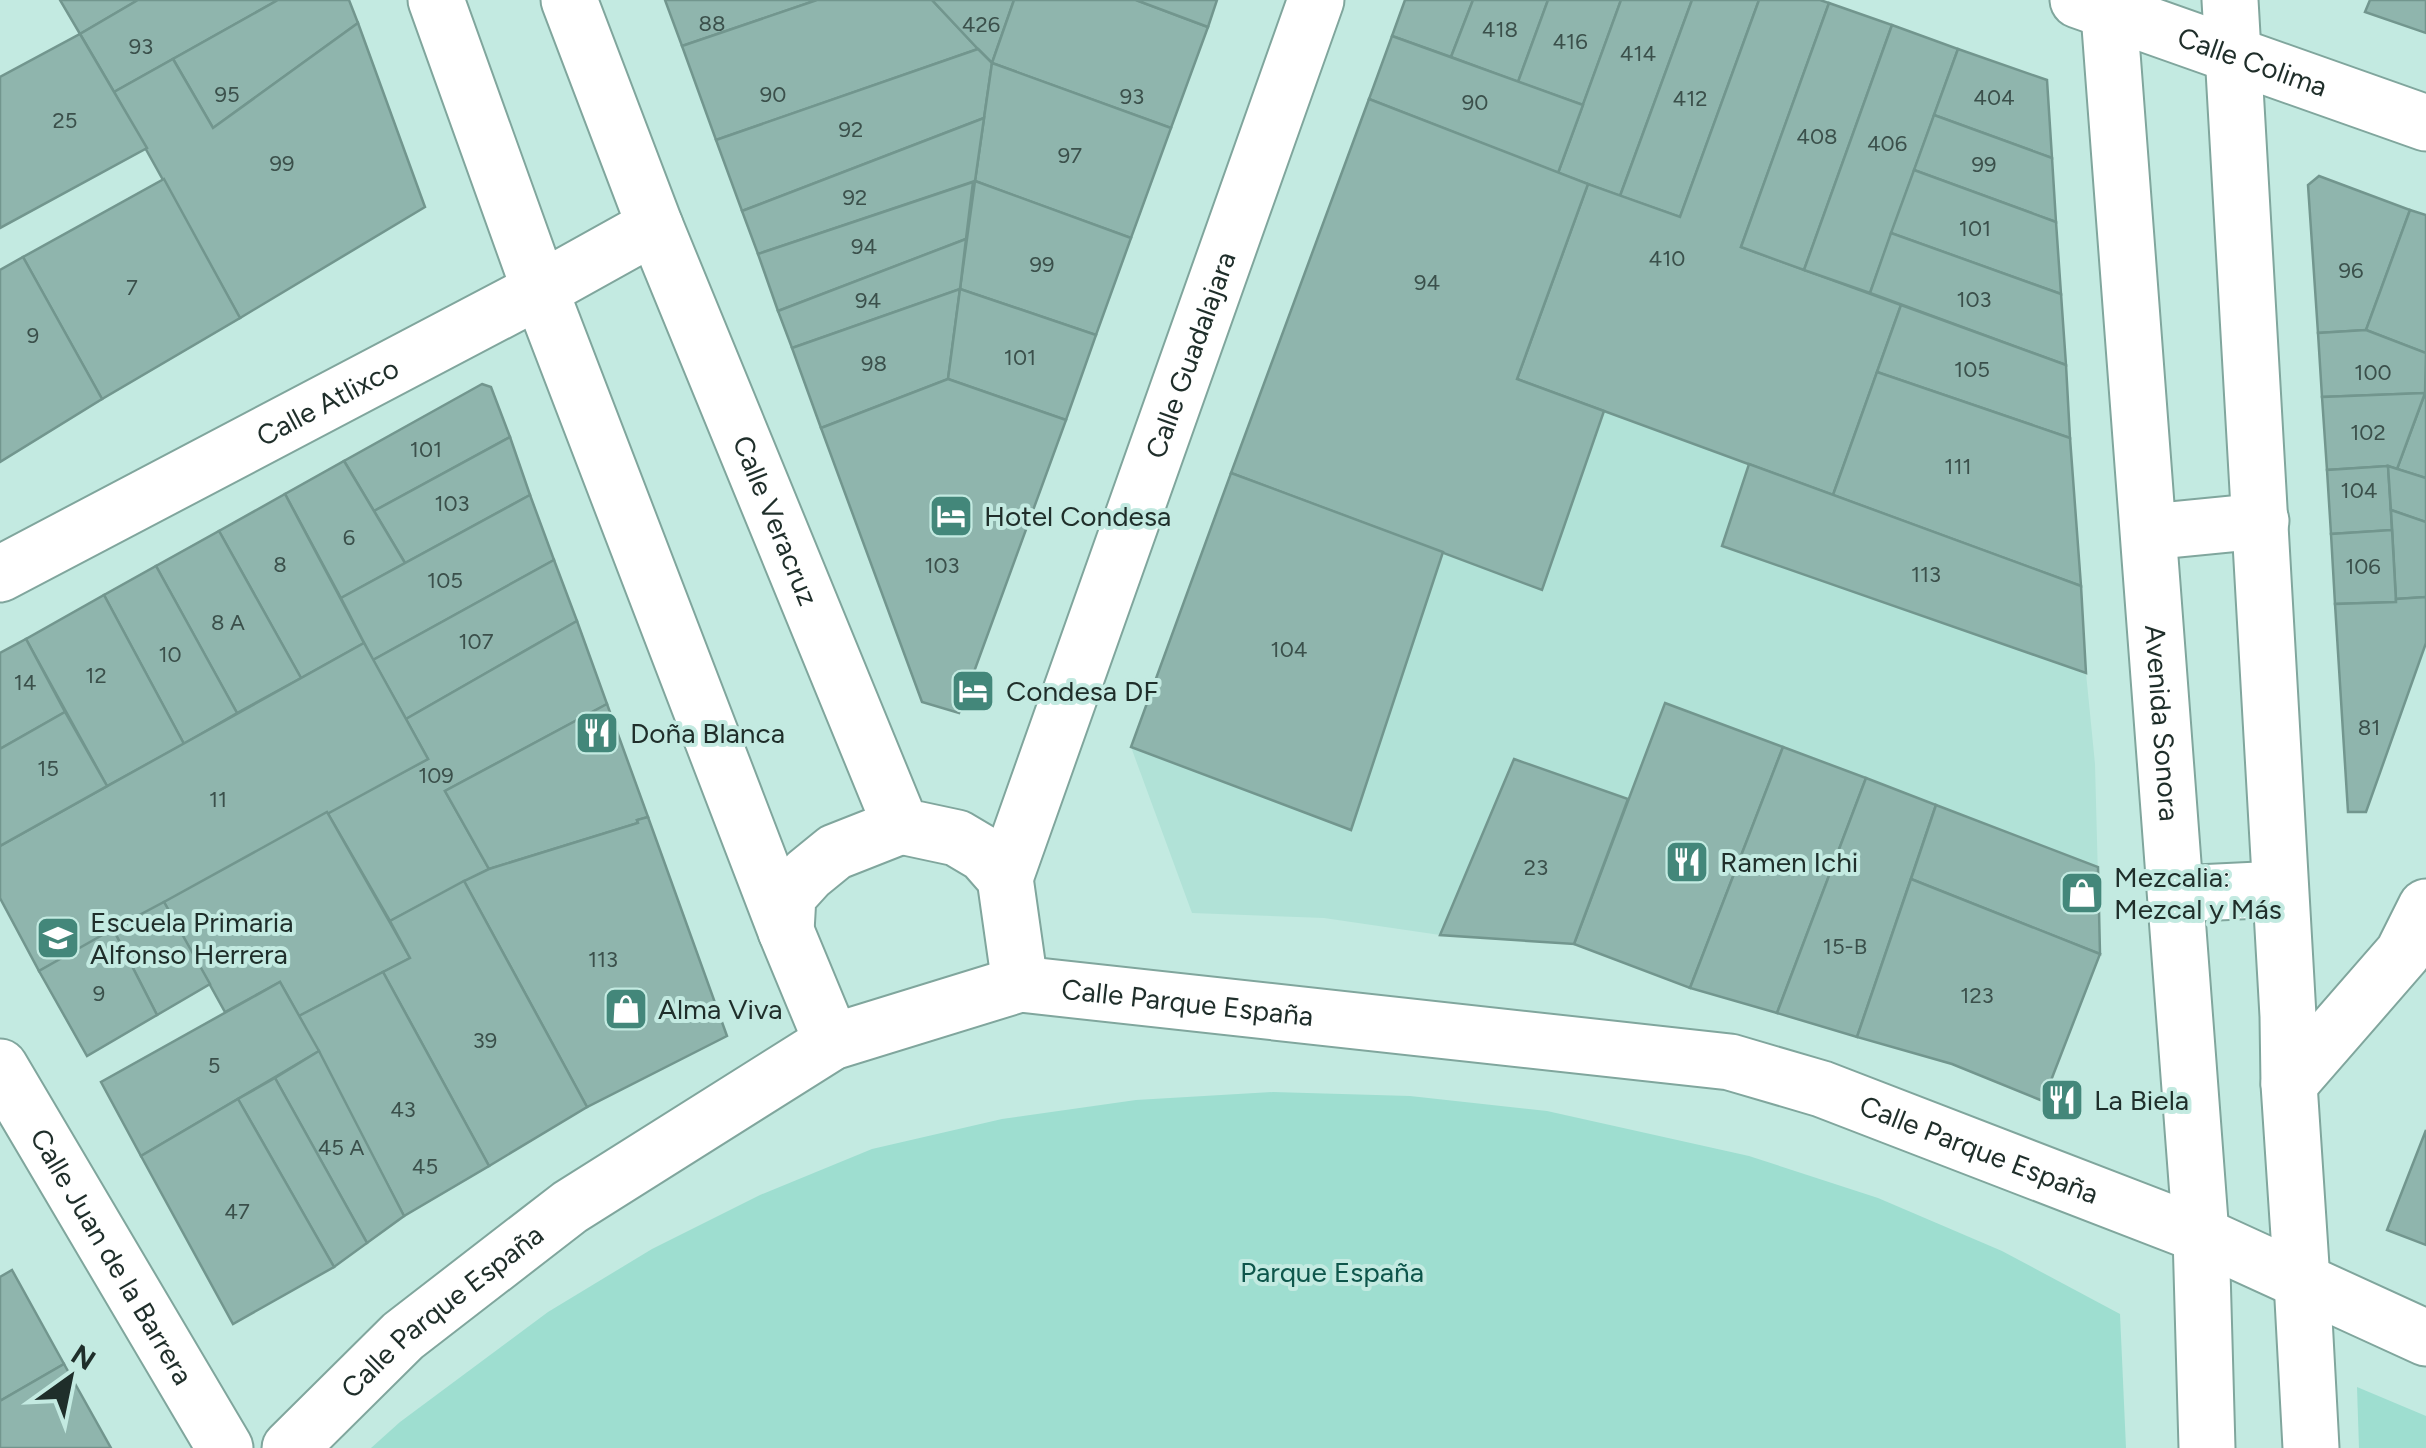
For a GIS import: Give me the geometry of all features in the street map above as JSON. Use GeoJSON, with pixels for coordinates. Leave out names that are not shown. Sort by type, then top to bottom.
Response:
{"type":"FeatureCollection","features":[{"type":"Feature","properties":{"kind":"main road"},"geometry":{"type":"LineString","coordinates":[[436,0],[540,290],[832,1042]]}},
{"type":"Feature","properties":{"kind":"main road","name":"Calle Veracruz"},"geometry":{"type":"LineString","coordinates":[[570,0],[655,226],[901,826]]}},
{"type":"Feature","properties":{"kind":"main road","name":"Calle Guadalajara"},"geometry":{"type":"LineString","coordinates":[[1005,878],[1316,0]]}},
{"type":"Feature","properties":{"kind":"main road"},"geometry":{"type":"LineString","coordinates":[[2230,0],[2262,521],[2310,1448]]}},
{"type":"Feature","properties":{"kind":"main road","name":"Calle Colima"},"geometry":{"type":"LineString","coordinates":[[2098,4],[2426,123]]}},
{"type":"Feature","properties":{"kind":"main road","name":"Avenida Sonora"},"geometry":{"type":"LineString","coordinates":[[2098,4],[2149,532],[2201,1235],[2207,1448]]}},
{"type":"Feature","properties":{"kind":"main road","name":"Calle Atlixco"},"geometry":{"type":"LineString","coordinates":[[0,574],[655,226]]}},
{"type":"Feature","properties":{"kind":"main road"},"geometry":{"type":"LineString","coordinates":[[2149,532],[2262,521]]}},
{"type":"Feature","properties":{"kind":"main road"},"geometry":{"type":"LineString","coordinates":[[786,931],[788,896],[835,852],[901,826],[957,838],[984,854],[1005,878],[1020,984]]}},
{"type":"Feature","properties":{"kind":"main road"},"geometry":{"type":"LineString","coordinates":[[2176,894],[2280,888]]}},
{"type":"Feature","properties":{"kind":"main road"},"geometry":{"type":"LineString","coordinates":[[2289,1084],[2403,953],[2426,907]]}},
{"type":"Feature","properties":{"kind":"main road","name":"Calle Parque España"},"geometry":{"type":"LineString","coordinates":[[290,1448],[403,1336],[570,1206],[832,1042],[1020,984],[1730,1062],[1822,1090],[2201,1235],[2426,1338]]}},
{"type":"Feature","properties":{"kind":"main road","name":"Calle Juan de la Barrera"},"geometry":{"type":"LineString","coordinates":[[0,1067],[225,1448]]}},
{"type":"Feature","properties":{"kind":"shaded area"},"geometry":{"type":"Polygon","coordinates":[[[1405,0],[1820,0],[2047,80],[2095,764],[2100,954],[2043,1101],[1952,1064],[1690,988],[1574,944],[1440,935],[1324,918],[1192,913],[1131,747],[1405,0]]]}},
{"type":"Feature","properties":{"kind":"green space","name":"Parque España"},"geometry":{"type":"Polygon","coordinates":[[[1273,1092],[1410,1096],[1547,1111],[1749,1156],[1878,1198],[2002,1251],[2120,1314],[2126,1448],[371,1448],[548,1312],[652,1249],[760,1195],[872,1149],[1002,1119],[1136,1100],[1273,1092]]]}},
{"type":"Feature","properties":{"kind":"green space"},"geometry":{"type":"Polygon","coordinates":[[[2357,1387],[2426,1416],[2426,1448],[2359,1448],[2357,1387]]]}},
{"type":"Feature","properties":{"kind":"building"},"geometry":{"type":"Polygon","coordinates":[[[60,0],[138,0],[80,34],[60,0]]]}},
{"type":"Feature","properties":{"kind":"building"},"geometry":{"type":"Polygon","coordinates":[[[138,0],[278,0],[114,92],[80,34],[138,0]]]}},
{"type":"Feature","properties":{"kind":"building"},"geometry":{"type":"Polygon","coordinates":[[[278,0],[349,0],[358,23],[213,128],[173,59],[278,0]]]}},
{"type":"Feature","properties":{"kind":"building"},"geometry":{"type":"Polygon","coordinates":[[[665,0],[817,0],[682,46],[665,0]]]}},
{"type":"Feature","properties":{"kind":"building"},"geometry":{"type":"Polygon","coordinates":[[[817,0],[932,0],[978,49],[716,140],[682,46],[817,0]]]}},
{"type":"Feature","properties":{"kind":"building"},"geometry":{"type":"Polygon","coordinates":[[[932,0],[1014,0],[992,63],[978,49],[932,0]]]}},
{"type":"Feature","properties":{"kind":"building"},"geometry":{"type":"Polygon","coordinates":[[[1014,0],[1136,0],[1208,27],[1171,128],[992,63],[1014,0]]]}},
{"type":"Feature","properties":{"kind":"building"},"geometry":{"type":"Polygon","coordinates":[[[1136,0],[1217,0],[1208,27],[1136,0]]]}},
{"type":"Feature","properties":{"kind":"building"},"geometry":{"type":"Polygon","coordinates":[[[1405,0],[1473,0],[1451,57],[1392,36],[1405,0]]]}},
{"type":"Feature","properties":{"kind":"building"},"geometry":{"type":"Polygon","coordinates":[[[1473,0],[1548,0],[1518,82],[1451,57],[1473,0]]]}},
{"type":"Feature","properties":{"kind":"building"},"geometry":{"type":"Polygon","coordinates":[[[1548,0],[1621,0],[1583,105],[1518,82],[1548,0]]]}},
{"type":"Feature","properties":{"kind":"building"},"geometry":{"type":"Polygon","coordinates":[[[1621,0],[1692,0],[1620,196],[1558,173],[1621,0]]]}},
{"type":"Feature","properties":{"kind":"building"},"geometry":{"type":"Polygon","coordinates":[[[1692,0],[1759,0],[1680,217],[1620,196],[1692,0]]]}},
{"type":"Feature","properties":{"kind":"building"},"geometry":{"type":"Polygon","coordinates":[[[1759,0],[1829,3],[1741,247],[1901,305],[1833,495],[1517,379],[1588,184],[1680,217],[1759,0]]]}},
{"type":"Feature","properties":{"kind":"building"},"geometry":{"type":"Polygon","coordinates":[[[2370,0],[2426,0],[2426,33],[2365,12],[2370,0]]]}},
{"type":"Feature","properties":{"kind":"building"},"geometry":{"type":"Polygon","coordinates":[[[1829,3],[1892,25],[1804,270],[1741,247],[1829,3]]]}},
{"type":"Feature","properties":{"kind":"building"},"geometry":{"type":"Polygon","coordinates":[[[358,23],[425,207],[240,318],[114,92],[173,59],[213,128],[358,23]]]}},
{"type":"Feature","properties":{"kind":"building"},"geometry":{"type":"Polygon","coordinates":[[[1892,25],[1958,49],[1870,293],[1804,270],[1892,25]]]}},
{"type":"Feature","properties":{"kind":"building"},"geometry":{"type":"Polygon","coordinates":[[[80,34],[147,148],[0,228],[0,77],[80,34]]]}},
{"type":"Feature","properties":{"kind":"building"},"geometry":{"type":"Polygon","coordinates":[[[1392,36],[1583,105],[1558,173],[1369,99],[1392,36]]]}},
{"type":"Feature","properties":{"kind":"building"},"geometry":{"type":"Polygon","coordinates":[[[978,49],[992,63],[984,118],[742,211],[716,140],[978,49]]]}},
{"type":"Feature","properties":{"kind":"building"},"geometry":{"type":"Polygon","coordinates":[[[1958,49],[2047,80],[2052,158],[1934,115],[1958,49]]]}},
{"type":"Feature","properties":{"kind":"building"},"geometry":{"type":"Polygon","coordinates":[[[992,63],[1171,128],[1131,238],[975,181],[992,63]]]}},
{"type":"Feature","properties":{"kind":"building"},"geometry":{"type":"Polygon","coordinates":[[[1369,99],[1588,184],[1517,379],[1604,411],[1542,590],[1231,473],[1369,99]]]}},
{"type":"Feature","properties":{"kind":"building"},"geometry":{"type":"Polygon","coordinates":[[[1934,115],[2052,158],[2056,222],[1914,170],[1934,115]]]}},
{"type":"Feature","properties":{"kind":"building"},"geometry":{"type":"Polygon","coordinates":[[[984,118],[975,181],[758,254],[742,211],[984,118]]]}},
{"type":"Feature","properties":{"kind":"building"},"geometry":{"type":"Polygon","coordinates":[[[1914,170],[2056,222],[2061,294],[1891,233],[1914,170]]]}},
{"type":"Feature","properties":{"kind":"building"},"geometry":{"type":"Polygon","coordinates":[[[2319,176],[2410,210],[2366,330],[2318,333],[2308,185],[2319,176]]]}},
{"type":"Feature","properties":{"kind":"building"},"geometry":{"type":"Polygon","coordinates":[[[164,179],[240,318],[102,399],[23,257],[164,179]]]}},
{"type":"Feature","properties":{"kind":"building"},"geometry":{"type":"Polygon","coordinates":[[[975,181],[1131,238],[1096,335],[960,289],[975,181]]]}},
{"type":"Feature","properties":{"kind":"building"},"geometry":{"type":"Polygon","coordinates":[[[973,182],[966,239],[778,311],[758,254],[973,182]]]}},
{"type":"Feature","properties":{"kind":"building"},"geometry":{"type":"Polygon","coordinates":[[[2410,210],[2426,215],[2426,353],[2366,330],[2410,210]]]}},
{"type":"Feature","properties":{"kind":"building"},"geometry":{"type":"Polygon","coordinates":[[[1891,233],[2061,294],[2066,365],[1870,293],[1891,233]]]}},
{"type":"Feature","properties":{"kind":"building"},"geometry":{"type":"Polygon","coordinates":[[[966,239],[960,289],[792,348],[778,311],[966,239]]]}},
{"type":"Feature","properties":{"kind":"building"},"geometry":{"type":"Polygon","coordinates":[[[23,257],[102,399],[0,462],[0,270],[23,257]]]}},
{"type":"Feature","properties":{"kind":"building"},"geometry":{"type":"Polygon","coordinates":[[[960,289],[948,379],[821,428],[792,348],[960,289]]]}},
{"type":"Feature","properties":{"kind":"building"},"geometry":{"type":"Polygon","coordinates":[[[960,289],[1096,335],[1066,420],[948,379],[960,289]]]}},
{"type":"Feature","properties":{"kind":"building"},"geometry":{"type":"Polygon","coordinates":[[[1901,305],[2066,365],[2070,438],[1877,372],[1901,305]]]}},
{"type":"Feature","properties":{"kind":"building"},"geometry":{"type":"Polygon","coordinates":[[[2366,330],[2426,353],[2425,393],[2322,397],[2318,333],[2366,330]]]}},
{"type":"Feature","properties":{"kind":"building"},"geometry":{"type":"Polygon","coordinates":[[[1877,372],[2070,438],[2081,586],[1833,495],[1877,372]]]}},
{"type":"Feature","properties":{"kind":"building"},"geometry":{"type":"Polygon","coordinates":[[[948,379],[1066,420],[959,713],[922,702],[821,428],[948,379]]]}},
{"type":"Feature","properties":{"kind":"building"},"geometry":{"type":"Polygon","coordinates":[[[482,384],[491,387],[510,437],[374,511],[344,461],[482,384]]]}},
{"type":"Feature","properties":{"kind":"building"},"geometry":{"type":"Polygon","coordinates":[[[2426,391],[2426,478],[2397,469],[2426,391]]]}},
{"type":"Feature","properties":{"kind":"building"},"geometry":{"type":"Polygon","coordinates":[[[2425,393],[2397,469],[2388,466],[2327,470],[2322,397],[2425,393]]]}},
{"type":"Feature","properties":{"kind":"building"},"geometry":{"type":"Polygon","coordinates":[[[510,437],[530,495],[405,563],[374,511],[510,437]]]}},
{"type":"Feature","properties":{"kind":"building"},"geometry":{"type":"Polygon","coordinates":[[[344,461],[405,563],[341,598],[285,494],[344,461]]]}},
{"type":"Feature","properties":{"kind":"building"},"geometry":{"type":"Polygon","coordinates":[[[1749,464],[2081,586],[2086,673],[1722,546],[1749,464]]]}},
{"type":"Feature","properties":{"kind":"building"},"geometry":{"type":"Polygon","coordinates":[[[2388,466],[2392,530],[2331,534],[2327,470],[2388,466]]]}},
{"type":"Feature","properties":{"kind":"building"},"geometry":{"type":"Polygon","coordinates":[[[2388,466],[2426,478],[2426,522],[2391,510],[2388,466]]]}},
{"type":"Feature","properties":{"kind":"building"},"geometry":{"type":"Polygon","coordinates":[[[1231,473],[1443,552],[1351,830],[1131,747],[1231,473]]]}},
{"type":"Feature","properties":{"kind":"building"},"geometry":{"type":"Polygon","coordinates":[[[285,494],[364,643],[301,678],[219,531],[285,494]]]}},
{"type":"Feature","properties":{"kind":"building"},"geometry":{"type":"Polygon","coordinates":[[[530,495],[554,560],[373,660],[341,598],[530,495]]]}},
{"type":"Feature","properties":{"kind":"building"},"geometry":{"type":"Polygon","coordinates":[[[2391,510],[2426,522],[2426,597],[2396,599],[2391,510]]]}},
{"type":"Feature","properties":{"kind":"building"},"geometry":{"type":"Polygon","coordinates":[[[2392,530],[2396,602],[2335,604],[2331,534],[2392,530]]]}},
{"type":"Feature","properties":{"kind":"building"},"geometry":{"type":"Polygon","coordinates":[[[219,531],[301,678],[237,713],[156,566],[219,531]]]}},
{"type":"Feature","properties":{"kind":"building"},"geometry":{"type":"Polygon","coordinates":[[[554,560],[577,621],[406,719],[373,660],[554,560]]]}},
{"type":"Feature","properties":{"kind":"building"},"geometry":{"type":"Polygon","coordinates":[[[156,566],[237,713],[184,744],[104,595],[156,566]]]}},
{"type":"Feature","properties":{"kind":"building"},"geometry":{"type":"Polygon","coordinates":[[[104,595],[184,744],[107,786],[26,639],[104,595]]]}},
{"type":"Feature","properties":{"kind":"building"},"geometry":{"type":"Polygon","coordinates":[[[2426,597],[2426,643],[2366,812],[2348,812],[2335,604],[2426,597]]]}},
{"type":"Feature","properties":{"kind":"building"},"geometry":{"type":"Polygon","coordinates":[[[577,621],[607,704],[445,791],[489,869],[390,921],[327,812],[428,759],[406,719],[577,621]]]}},
{"type":"Feature","properties":{"kind":"building"},"geometry":{"type":"Polygon","coordinates":[[[26,639],[65,712],[0,749],[0,653],[26,639]]]}},
{"type":"Feature","properties":{"kind":"building"},"geometry":{"type":"Polygon","coordinates":[[[364,643],[428,759],[39,971],[0,898],[0,846],[364,643]]]}},
{"type":"Feature","properties":{"kind":"building"},"geometry":{"type":"Polygon","coordinates":[[[1665,703],[1783,747],[1690,988],[1574,944],[1665,703]]]}},
{"type":"Feature","properties":{"kind":"building"},"geometry":{"type":"Polygon","coordinates":[[[607,704],[648,817],[489,869],[445,791],[607,704]]]}},
{"type":"Feature","properties":{"kind":"building"},"geometry":{"type":"Polygon","coordinates":[[[65,712],[107,786],[0,846],[0,749],[65,712]]]}},
{"type":"Feature","properties":{"kind":"building"},"geometry":{"type":"Polygon","coordinates":[[[1783,747],[1866,778],[1777,1013],[1690,988],[1783,747]]]}},
{"type":"Feature","properties":{"kind":"building"},"geometry":{"type":"Polygon","coordinates":[[[1514,759],[1628,799],[1574,944],[1440,935],[1514,759]]]}},
{"type":"Feature","properties":{"kind":"building"},"geometry":{"type":"Polygon","coordinates":[[[1866,778],[1936,805],[1857,1037],[1777,1013],[1866,778]]]}},
{"type":"Feature","properties":{"kind":"building"},"geometry":{"type":"Polygon","coordinates":[[[1936,805],[2098,867],[2100,954],[1911,879],[1936,805]]]}},
{"type":"Feature","properties":{"kind":"building"},"geometry":{"type":"Polygon","coordinates":[[[327,812],[410,958],[299,1016],[280,982],[225,1012],[164,902],[327,812]]]}},
{"type":"Feature","properties":{"kind":"building"},"geometry":{"type":"Polygon","coordinates":[[[648,817],[727,1036],[587,1107],[464,881],[489,869],[648,817]]]}},
{"type":"Feature","properties":{"kind":"building"},"geometry":{"type":"Polygon","coordinates":[[[1911,879],[2100,954],[2043,1101],[1952,1064],[1857,1037],[1911,879]]]}},
{"type":"Feature","properties":{"kind":"building"},"geometry":{"type":"Polygon","coordinates":[[[464,881],[587,1107],[489,1166],[383,972],[410,958],[390,921],[464,881]]]}},
{"type":"Feature","properties":{"kind":"building"},"geometry":{"type":"Polygon","coordinates":[[[164,902],[210,984],[157,1015],[113,929],[164,902]]]}},
{"type":"Feature","properties":{"kind":"building"},"geometry":{"type":"Polygon","coordinates":[[[113,929],[157,1015],[87,1056],[39,971],[113,929]]]}},
{"type":"Feature","properties":{"kind":"building"},"geometry":{"type":"Polygon","coordinates":[[[383,972],[489,1166],[404,1216],[299,1016],[383,972]]]}},
{"type":"Feature","properties":{"kind":"building"},"geometry":{"type":"Polygon","coordinates":[[[280,982],[319,1051],[141,1156],[101,1082],[280,982]]]}},
{"type":"Feature","properties":{"kind":"building"},"geometry":{"type":"Polygon","coordinates":[[[319,1051],[404,1216],[367,1243],[275,1078],[319,1051]]]}},
{"type":"Feature","properties":{"kind":"building"},"geometry":{"type":"Polygon","coordinates":[[[275,1078],[367,1243],[334,1267],[238,1099],[275,1078]]]}},
{"type":"Feature","properties":{"kind":"building"},"geometry":{"type":"Polygon","coordinates":[[[238,1099],[334,1267],[233,1324],[141,1156],[238,1099]]]}},
{"type":"Feature","properties":{"kind":"building"},"geometry":{"type":"Polygon","coordinates":[[[2426,1130],[2426,1245],[2387,1230],[2426,1130]]]}},
{"type":"Feature","properties":{"kind":"building"},"geometry":{"type":"Polygon","coordinates":[[[12,1270],[64,1364],[0,1401],[0,1277],[12,1270]]]}},
{"type":"Feature","properties":{"kind":"building"},"geometry":{"type":"Polygon","coordinates":[[[64,1364],[111,1448],[0,1448],[0,1401],[64,1364]]]}},
{"type":"Feature","properties":{"kind":"place","name":"Hotel Condesa"},"geometry":{"type":"Point","coordinates":[951,516]}},
{"type":"Feature","properties":{"kind":"place","name":"Condesa DF"},"geometry":{"type":"Point","coordinates":[973,691]}},
{"type":"Feature","properties":{"kind":"place","name":"Doña Blanca"},"geometry":{"type":"Point","coordinates":[597,733]}},
{"type":"Feature","properties":{"kind":"place","name":"Ramen Ichi"},"geometry":{"type":"Point","coordinates":[1687,862]}},
{"type":"Feature","properties":{"kind":"place","name":"Mezcalia: Mezcal y Más"},"geometry":{"type":"Point","coordinates":[2082,893]}},
{"type":"Feature","properties":{"kind":"place","name":"Escuela Primaria Alfonso Herrera"},"geometry":{"type":"Point","coordinates":[58,938]}},
{"type":"Feature","properties":{"kind":"place","name":"Alma Viva"},"geometry":{"type":"Point","coordinates":[626,1009]}},
{"type":"Feature","properties":{"kind":"place","name":"La Biela"},"geometry":{"type":"Point","coordinates":[2062,1100]}}]}
